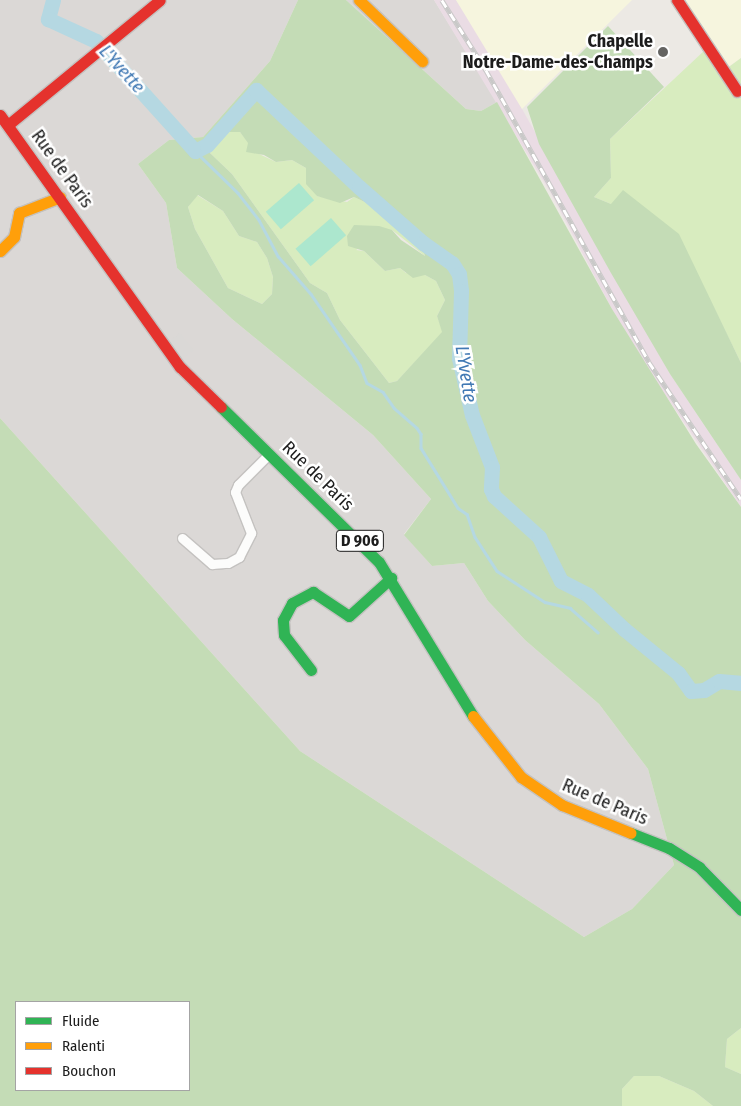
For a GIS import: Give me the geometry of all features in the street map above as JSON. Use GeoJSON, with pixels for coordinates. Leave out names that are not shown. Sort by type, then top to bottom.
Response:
{"type":"FeatureCollection","features":[{"type":"Feature","properties":{"kind":"main road"},"geometry":{"type":"LineString","coordinates":[[3,119],[86,64],[160,0]]}},
{"type":"Feature","properties":{"kind":"main road"},"geometry":{"type":"LineString","coordinates":[[359,0],[422,61]]}},
{"type":"Feature","properties":{"kind":"main road"},"geometry":{"type":"LineString","coordinates":[[677,0],[737,91]]}},
{"type":"Feature","properties":{"kind":"main road","name":"Rue de Paris"},"geometry":{"type":"LineString","coordinates":[[3,119],[60,196],[180,367],[358,539],[391,578],[471,713],[521,777],[562,805],[669,848],[698,867],[741,910]]}},
{"type":"Feature","properties":{"kind":"main road"},"geometry":{"type":"LineString","coordinates":[[0,250],[14,237],[19,213],[24,209],[60,196]]}},
{"type":"Feature","properties":{"kind":"main road"},"geometry":{"type":"LineString","coordinates":[[311,670],[284,635],[283,620],[292,603],[313,592],[349,616],[391,578]]}},
{"type":"Feature","properties":{"kind":"street"},"geometry":{"type":"LineString","coordinates":[[182,538],[212,564],[228,563],[239,557],[251,533],[235,492],[238,485],[269,454]]}},
{"type":"Feature","properties":{"kind":"shaded area"},"geometry":{"type":"Polygon","coordinates":[[[0,0],[298,0],[270,61],[203,137],[169,140],[138,164],[166,203],[177,268],[232,319],[373,435],[431,499],[404,534],[432,566],[464,563],[488,601],[525,640],[599,704],[648,769],[674,865],[632,909],[584,937],[300,751],[0,418],[0,0]]]}},
{"type":"Feature","properties":{"kind":"shaded area"},"geometry":{"type":"Polygon","coordinates":[[[346,0],[434,0],[497,102],[481,111],[466,109],[346,0]]]}},
{"type":"Feature","properties":{"kind":"shaded area"},"geometry":{"type":"Polygon","coordinates":[[[434,0],[456,0],[497,64],[670,374],[741,480],[741,507],[654,378],[612,309],[550,192],[434,0]]]}},
{"type":"Feature","properties":{"kind":"shaded area"},"geometry":{"type":"Polygon","coordinates":[[[456,0],[632,0],[522,109],[456,0]]]}},
{"type":"Feature","properties":{"kind":"shaded area"},"geometry":{"type":"Polygon","coordinates":[[[683,0],[741,0],[741,58],[727,68],[683,0]]]}},
{"type":"Feature","properties":{"kind":"shaded area"},"geometry":{"type":"Polygon","coordinates":[[[180,333],[194,350],[183,359],[169,342],[180,333]]]}},
{"type":"Feature","properties":{"kind":"green space"},"geometry":{"type":"Polygon","coordinates":[[[298,0],[346,0],[466,109],[481,111],[497,102],[612,309],[696,444],[741,507],[741,1028],[727,1039],[725,1067],[741,1074],[741,1106],[713,1106],[694,1091],[659,1076],[634,1076],[622,1089],[622,1106],[0,1106],[0,418],[300,751],[584,937],[632,909],[674,865],[648,769],[599,704],[525,640],[488,601],[464,563],[432,566],[404,535],[431,499],[373,435],[232,319],[177,268],[166,203],[138,164],[169,140],[203,137],[270,61],[298,0]],[[227,132],[212,146],[210,153],[232,174],[310,283],[327,293],[340,320],[389,383],[397,381],[442,332],[437,316],[445,300],[436,281],[425,275],[413,278],[400,268],[385,271],[364,251],[348,246],[347,236],[354,225],[379,226],[392,230],[401,240],[425,256],[424,253],[369,204],[354,197],[340,203],[317,196],[306,184],[306,168],[292,160],[276,162],[264,155],[246,152],[248,143],[240,132],[227,132]],[[198,195],[188,207],[195,229],[228,288],[262,304],[272,294],[273,277],[267,258],[257,242],[239,236],[223,211],[198,195]]]}},
{"type":"Feature","properties":{"kind":"green space"},"geometry":{"type":"Polygon","coordinates":[[[608,26],[664,87],[610,139],[611,178],[594,197],[611,204],[623,190],[679,234],[741,363],[741,480],[670,374],[611,273],[539,144],[527,107],[608,26]]]}},
{"type":"Feature","properties":{"kind":"green space"},"geometry":{"type":"Polygon","coordinates":[[[705,50],[722,72],[741,58],[741,363],[711,302],[611,204],[594,197],[611,178],[610,139],[705,50]]]}},
{"type":"Feature","properties":{"kind":"green space"},"geometry":{"type":"Polygon","coordinates":[[[227,132],[240,132],[257,153],[276,162],[292,160],[306,168],[317,196],[347,202],[354,197],[369,204],[424,253],[425,256],[392,230],[356,250],[364,251],[385,271],[400,268],[406,273],[425,275],[436,281],[445,300],[437,316],[443,332],[397,381],[389,383],[340,320],[327,293],[310,283],[232,174],[210,153],[212,146],[227,132]]]}},
{"type":"Feature","properties":{"kind":"green space"},"geometry":{"type":"Polygon","coordinates":[[[299,183],[314,200],[281,229],[266,212],[299,183]]]}},
{"type":"Feature","properties":{"kind":"green space"},"geometry":{"type":"Polygon","coordinates":[[[197,195],[223,211],[239,236],[257,242],[267,258],[273,277],[272,294],[262,304],[228,288],[195,229],[188,207],[197,195]]]}},
{"type":"Feature","properties":{"kind":"green space"},"geometry":{"type":"Polygon","coordinates":[[[331,218],[346,235],[311,266],[296,249],[331,218]]]}},
{"type":"Feature","properties":{"kind":"green space"},"geometry":{"type":"Polygon","coordinates":[[[741,1028],[741,1074],[725,1067],[727,1039],[741,1028]]]}},
{"type":"Feature","properties":{"kind":"green space"},"geometry":{"type":"Polygon","coordinates":[[[634,1076],[659,1076],[694,1091],[713,1106],[622,1106],[622,1089],[634,1076]]]}},
{"type":"Feature","properties":{"kind":"waterway","name":"L'Yvette"},"geometry":{"type":"LineString","coordinates":[[53,0],[48,19],[96,41],[195,151],[207,145],[256,90],[359,187],[423,243],[452,263],[459,274],[461,291],[459,358],[472,415],[492,467],[491,489],[494,496],[539,537],[561,581],[588,595],[624,629],[678,673],[691,691],[704,690],[719,681],[741,683]]}},
{"type":"Feature","properties":{"kind":"waterway","name":"L'Yvette"},"geometry":{"type":"LineString","coordinates":[[195,151],[238,193],[259,220],[278,256],[311,294],[360,365],[367,383],[383,392],[394,408],[417,428],[421,434],[421,448],[458,508],[467,514],[475,537],[497,571],[545,602],[570,608],[598,632]]}},
{"type":"Feature","properties":{"kind":"railway"},"geometry":{"type":"LineString","coordinates":[[442,0],[486,70],[649,362],[741,499]]}},
{"type":"Feature","properties":{"kind":"traffic: fast"},"geometry":{"type":"LineString","coordinates":[[221,407],[379,562],[473,716]]}},
{"type":"Feature","properties":{"kind":"traffic: fast"},"geometry":{"type":"LineString","coordinates":[[311,670],[284,635],[283,620],[292,603],[313,592],[349,616],[391,578]]}},
{"type":"Feature","properties":{"kind":"traffic: fast"},"geometry":{"type":"LineString","coordinates":[[631,833],[669,848],[699,867],[741,910]]}},
{"type":"Feature","properties":{"kind":"traffic: slow"},"geometry":{"type":"LineString","coordinates":[[359,0],[422,61]]}},
{"type":"Feature","properties":{"kind":"traffic: slow"},"geometry":{"type":"LineString","coordinates":[[0,251],[14,237],[19,213],[60,197]]}},
{"type":"Feature","properties":{"kind":"traffic: slow"},"geometry":{"type":"LineString","coordinates":[[473,716],[521,777],[562,805],[631,833]]}},
{"type":"Feature","properties":{"kind":"traffic: jam"},"geometry":{"type":"LineString","coordinates":[[9,124],[160,0]]}},
{"type":"Feature","properties":{"kind":"traffic: jam"},"geometry":{"type":"LineString","coordinates":[[677,0],[737,91]]}},
{"type":"Feature","properties":{"kind":"traffic: jam"},"geometry":{"type":"LineString","coordinates":[[0,115],[180,367],[221,407]]}},
{"type":"Feature","properties":{"kind":"place","name":"Chapelle Notre-Dame-des-Champs"},"geometry":{"type":"Point","coordinates":[663,52]}}]}
